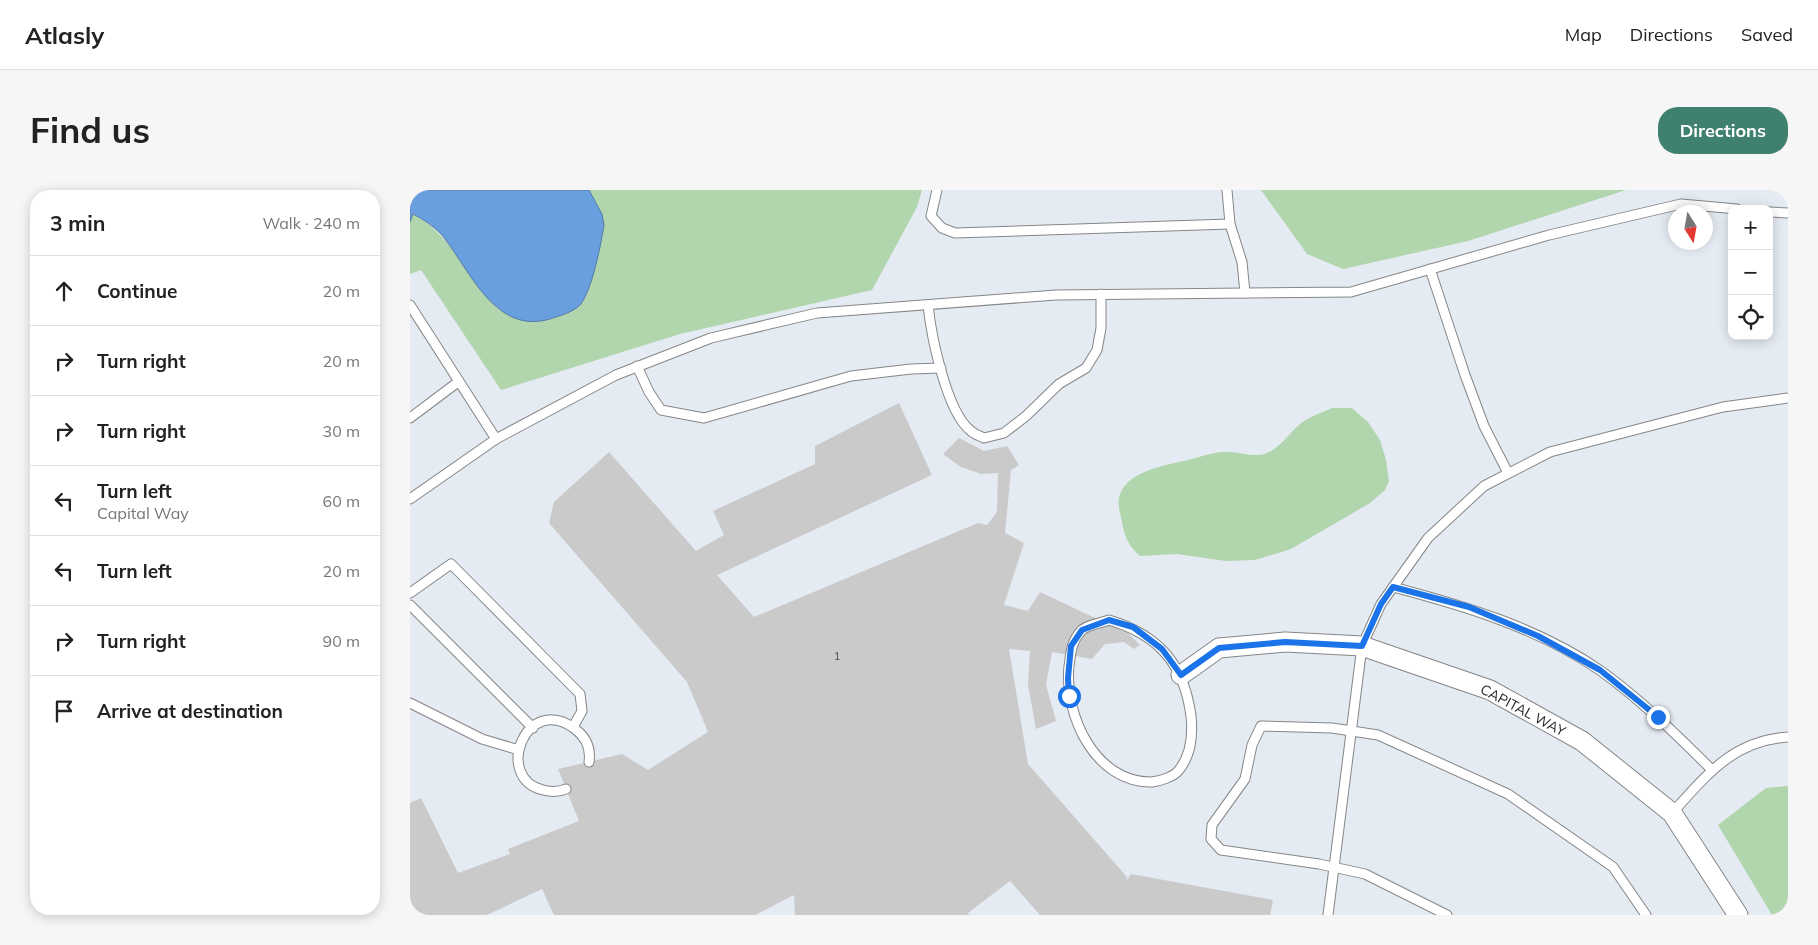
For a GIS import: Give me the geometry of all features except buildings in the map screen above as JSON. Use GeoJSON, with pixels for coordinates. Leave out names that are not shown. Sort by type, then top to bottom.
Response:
{"type":"FeatureCollection","features":[{"type":"Feature","properties":{"kind":"street","name":"CAPITAL WAY"},"geometry":{"type":"LineString","coordinates":[[1181,675],[1219,648],[1285,642],[1362,646],[1490,690],[1582,742],[1672,813],[1738,915]]}},
{"type":"Feature","properties":{"kind":"lane"},"geometry":{"type":"LineString","coordinates":[[937,190],[931,216],[942,228],[955,232],[1230,224]]}},
{"type":"Feature","properties":{"kind":"lane"},"geometry":{"type":"LineString","coordinates":[[1227,190],[1230,224],[1242,262],[1246,293]]}},
{"type":"Feature","properties":{"kind":"lane"},"geometry":{"type":"LineString","coordinates":[[410,499],[496,439],[616,375],[711,338],[817,313],[1056,295],[1351,292],[1549,235],[1681,204],[1728,208]]}},
{"type":"Feature","properties":{"kind":"lane"},"geometry":{"type":"LineString","coordinates":[[1773,212],[1788,213]]}},
{"type":"Feature","properties":{"kind":"lane"},"geometry":{"type":"LineString","coordinates":[[1430,269],[1484,426],[1508,473]]}},
{"type":"Feature","properties":{"kind":"lane"},"geometry":{"type":"LineString","coordinates":[[928,305],[931,336],[940,368],[957,412],[970,430],[984,438],[1004,433],[1026,416],[1059,384],[1086,368],[1097,350],[1101,328],[1101,294]]}},
{"type":"Feature","properties":{"kind":"lane"},"geometry":{"type":"LineString","coordinates":[[410,305],[496,439]]}},
{"type":"Feature","properties":{"kind":"lane"},"geometry":{"type":"LineString","coordinates":[[636,366],[649,392],[661,410],[704,418],[851,376],[911,369],[940,368]]}},
{"type":"Feature","properties":{"kind":"lane"},"geometry":{"type":"LineString","coordinates":[[410,418],[458,382]]}},
{"type":"Feature","properties":{"kind":"lane"},"geometry":{"type":"LineString","coordinates":[[1328,915],[1353,730],[1362,646],[1381,604],[1428,538],[1484,486],[1550,452],[1723,407],[1788,398]]}},
{"type":"Feature","properties":{"kind":"lane"},"geometry":{"type":"LineString","coordinates":[[410,593],[451,564],[580,694],[582,711],[574,727]]}},
{"type":"Feature","properties":{"kind":"lane"},"geometry":{"type":"LineString","coordinates":[[1393,587],[1469,607],[1538,636],[1600,670],[1658,717],[1712,770]]}},
{"type":"Feature","properties":{"kind":"lane"},"geometry":{"type":"LineString","coordinates":[[410,606],[533,728]]}},
{"type":"Feature","properties":{"kind":"lane"},"geometry":{"type":"LineString","coordinates":[[1109,620],[1133,627],[1162,649],[1181,675],[1189,700],[1193,731],[1188,756],[1178,772],[1158,781],[1136,782],[1122,776],[1104,762],[1087,743],[1075,720],[1069,696],[1068,678],[1071,646],[1082,630],[1109,620]]}},
{"type":"Feature","properties":{"kind":"lane"},"geometry":{"type":"LineString","coordinates":[[410,703],[482,739],[519,750]]}},
{"type":"Feature","properties":{"kind":"lane"},"geometry":{"type":"LineString","coordinates":[[566,789],[550,791],[539,789],[529,782],[522,773],[518,762],[520,741],[525,733],[542,721],[553,719],[564,721],[583,734],[588,744],[589,762]]}},
{"type":"Feature","properties":{"kind":"lane"},"geometry":{"type":"LineString","coordinates":[[1447,915],[1365,874],[1335,867],[1221,850],[1211,838],[1212,825],[1245,779],[1252,745],[1261,726],[1353,730],[1378,735],[1508,794],[1613,867],[1646,915]]}},
{"type":"Feature","properties":{"kind":"lane"},"geometry":{"type":"LineString","coordinates":[[1672,813],[1712,770],[1735,751],[1776,738],[1788,737]]}},
{"type":"Feature","properties":{"kind":"shaded area"},"geometry":{"type":"Polygon","coordinates":[[[410,190],[1788,190],[1788,915],[410,915],[410,190]]]}},
{"type":"Feature","properties":{"kind":"green space"},"geometry":{"type":"Polygon","coordinates":[[[589,190],[922,190],[917,207],[872,290],[680,334],[501,390],[421,270],[410,274],[410,222],[413,214],[439,234],[500,311],[599,245],[602,230],[601,216],[589,190]]]}},
{"type":"Feature","properties":{"kind":"green space"},"geometry":{"type":"Polygon","coordinates":[[[1261,190],[1626,190],[1468,241],[1343,269],[1307,254],[1261,190]]]}},
{"type":"Feature","properties":{"kind":"green space"},"geometry":{"type":"Polygon","coordinates":[[[1332,408],[1352,408],[1368,422],[1380,440],[1386,460],[1389,481],[1385,490],[1370,503],[1291,549],[1255,560],[1226,561],[1177,554],[1140,556],[1131,546],[1124,532],[1119,500],[1123,489],[1140,474],[1165,465],[1214,453],[1227,452],[1261,455],[1267,453],[1277,447],[1304,421],[1332,408]]]}},
{"type":"Feature","properties":{"kind":"green space"},"geometry":{"type":"Polygon","coordinates":[[[1788,786],[1788,915],[1772,915],[1718,825],[1766,788],[1788,786]]]}},
{"type":"Feature","properties":{"kind":"water"},"geometry":{"type":"Polygon","coordinates":[[[410,190],[589,190],[602,214],[604,225],[595,267],[588,289],[580,305],[567,313],[533,322],[515,318],[500,309],[486,297],[441,234],[413,214],[410,222],[410,190]]]}},
{"type":"Feature","properties":{"kind":"route"},"geometry":{"type":"LineString","coordinates":[[1069,696],[1068,678],[1071,646],[1082,630],[1109,620],[1133,627],[1162,649],[1181,675],[1219,648],[1285,642],[1362,646],[1381,604],[1393,587],[1469,607],[1538,636],[1600,670],[1658,717]]}}]}
